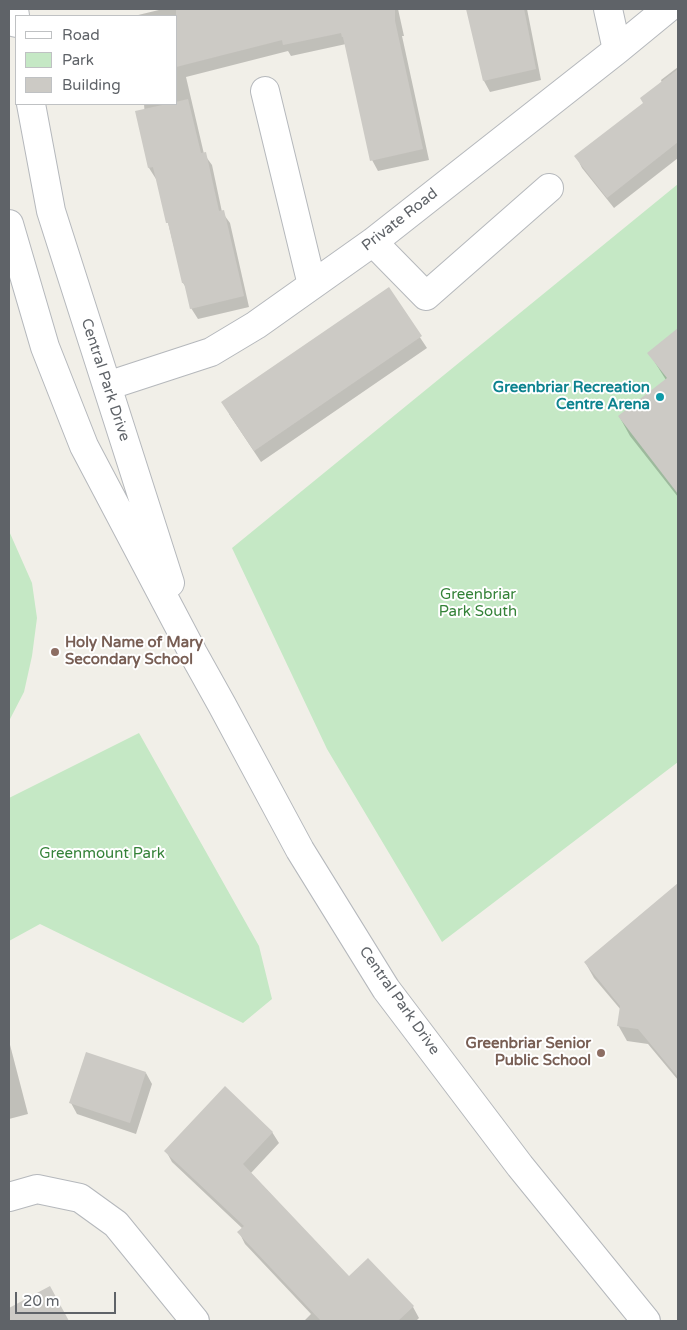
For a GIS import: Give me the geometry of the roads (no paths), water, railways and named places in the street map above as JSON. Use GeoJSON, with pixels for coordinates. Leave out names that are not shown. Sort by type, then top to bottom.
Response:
{"type":"FeatureCollection","features":[{"type":"Feature","properties":{"kind":"street"},"geometry":{"type":"LineString","coordinates":[[608,9],[617,50]]}},
{"type":"Feature","properties":{"kind":"street","name":"Private Road"},"geometry":{"type":"LineString","coordinates":[[106,386],[211,352],[256,325],[373,242],[668,9]]}},
{"type":"Feature","properties":{"kind":"street"},"geometry":{"type":"LineString","coordinates":[[265,91],[312,285]]}},
{"type":"Feature","properties":{"kind":"street","name":"Central Park Drive"},"geometry":{"type":"LineString","coordinates":[[31,105],[51,211],[193,653]]}},
{"type":"Feature","properties":{"kind":"street"},"geometry":{"type":"LineString","coordinates":[[373,242],[426,296],[549,188]]}},
{"type":"Feature","properties":{"kind":"street","name":"Central Park Drive"},"geometry":{"type":"LineString","coordinates":[[9,224],[45,347],[84,446],[300,850],[386,989],[520,1166],[646,1321]]}},
{"type":"Feature","properties":{"kind":"street"},"geometry":{"type":"LineString","coordinates":[[9,1197],[37,1189],[80,1198],[116,1224],[195,1321]]}},
{"type":"Feature","properties":{"kind":"place","name":"Greenbriar Recreation Centre Arena"},"geometry":{"type":"Point","coordinates":[660,397]}},
{"type":"Feature","properties":{"kind":"place","name":"Holy Name of Mary Secondary School"},"geometry":{"type":"Point","coordinates":[55,652]}},
{"type":"Feature","properties":{"kind":"place","name":"Greenbriar Senior Public School"},"geometry":{"type":"Point","coordinates":[601,1053]}},
{"type":"Feature","properties":{"kind":"park label","name":"Greenbriar Park South"},"geometry":{"type":"Point","coordinates":[478,604]}},
{"type":"Feature","properties":{"kind":"park label","name":"Greenmount Park"},"geometry":{"type":"Point","coordinates":[102,854]}}]}
